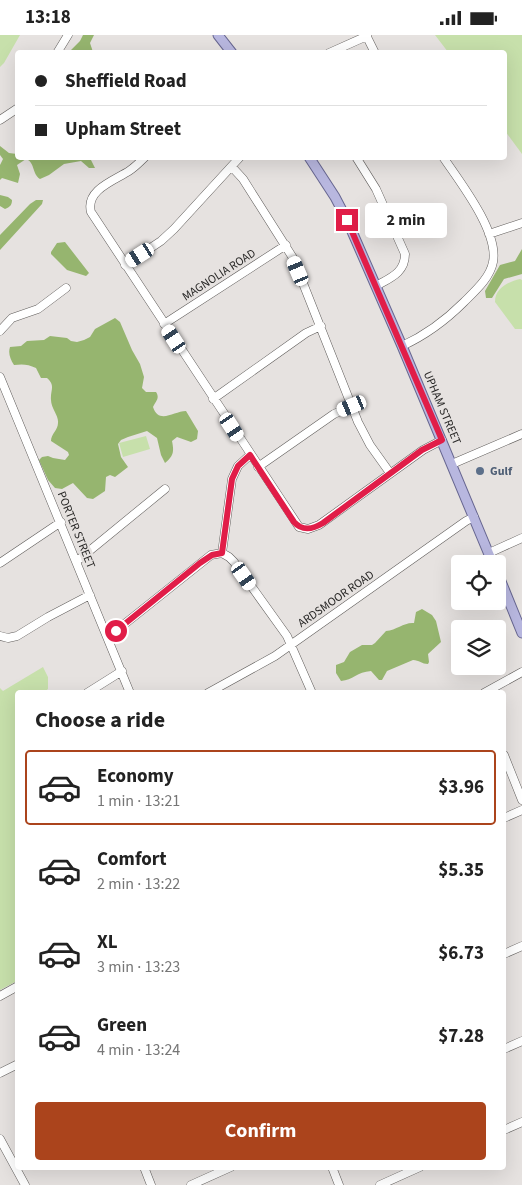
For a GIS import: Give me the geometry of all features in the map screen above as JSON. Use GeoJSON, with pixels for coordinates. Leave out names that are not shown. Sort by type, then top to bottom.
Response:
{"type":"FeatureCollection","features":[{"type":"Feature","properties":{"kind":"main road"},"geometry":{"type":"LineString","coordinates":[[218,35],[230,50]]}},
{"type":"Feature","properties":{"kind":"main road","name":"UPHAM STREET"},"geometry":{"type":"LineString","coordinates":[[311,160],[344,213],[489,553]]}},
{"type":"Feature","properties":{"kind":"main road"},"geometry":{"type":"LineString","coordinates":[[506,593],[522,631]]}},
{"type":"Feature","properties":{"kind":"street"},"geometry":{"type":"LineString","coordinates":[[60,50],[68,35]]}},
{"type":"Feature","properties":{"kind":"street"},"geometry":{"type":"LineString","coordinates":[[337,50],[367,36],[374,50]]}},
{"type":"Feature","properties":{"kind":"street"},"geometry":{"type":"LineString","coordinates":[[0,119],[15,110]]}},
{"type":"Feature","properties":{"kind":"street"},"geometry":{"type":"LineString","coordinates":[[142,160],[132,169],[100,188],[93,196],[90,204],[93,217],[299,527],[304,529],[323,523],[425,448],[442,440]]}},
{"type":"Feature","properties":{"kind":"street"},"geometry":{"type":"LineString","coordinates":[[125,265],[174,229],[238,160]]}},
{"type":"Feature","properties":{"kind":"street"},"geometry":{"type":"LineString","coordinates":[[358,160],[376,189],[405,255],[400,271],[376,286]]}},
{"type":"Feature","properties":{"kind":"street"},"geometry":{"type":"LineString","coordinates":[[402,346],[442,322],[481,284],[490,270],[493,261],[493,248],[489,234],[476,207],[445,160]]}},
{"type":"Feature","properties":{"kind":"street"},"geometry":{"type":"LineString","coordinates":[[232,167],[243,179],[286,245],[367,440],[390,473]]}},
{"type":"Feature","properties":{"kind":"street"},"geometry":{"type":"LineString","coordinates":[[489,234],[522,223]]}},
{"type":"Feature","properties":{"kind":"street","name":"MAGNOLIA ROAD"},"geometry":{"type":"LineString","coordinates":[[164,324],[286,245]]}},
{"type":"Feature","properties":{"kind":"street"},"geometry":{"type":"LineString","coordinates":[[0,331],[12,318],[38,309],[66,288]]}},
{"type":"Feature","properties":{"kind":"street"},"geometry":{"type":"LineString","coordinates":[[213,399],[305,334],[320,326]]}},
{"type":"Feature","properties":{"kind":"street","name":"PORTER STREET"},"geometry":{"type":"LineString","coordinates":[[0,377],[129,690]]}},
{"type":"Feature","properties":{"kind":"street"},"geometry":{"type":"LineString","coordinates":[[258,467],[332,415],[352,406]]}},
{"type":"Feature","properties":{"kind":"street"},"geometry":{"type":"LineString","coordinates":[[452,464],[522,435]]}},
{"type":"Feature","properties":{"kind":"street"},"geometry":{"type":"LineString","coordinates":[[222,553],[232,479],[238,466],[250,455]]}},
{"type":"Feature","properties":{"kind":"street"},"geometry":{"type":"LineString","coordinates":[[77,561],[165,489]]}},
{"type":"Feature","properties":{"kind":"street","name":"ARDSMOOR ROAD"},"geometry":{"type":"LineString","coordinates":[[214,690],[264,663],[474,517]]}},
{"type":"Feature","properties":{"kind":"street"},"geometry":{"type":"LineString","coordinates":[[0,563],[61,522]]}},
{"type":"Feature","properties":{"kind":"street"},"geometry":{"type":"LineString","coordinates":[[489,553],[522,538]]}},
{"type":"Feature","properties":{"kind":"street"},"geometry":{"type":"LineString","coordinates":[[107,636],[212,555],[222,553],[234,562],[285,633],[311,690]]}},
{"type":"Feature","properties":{"kind":"street"},"geometry":{"type":"LineString","coordinates":[[0,637],[10,638],[18,635],[90,595]]}},
{"type":"Feature","properties":{"kind":"street"},"geometry":{"type":"LineString","coordinates":[[92,690],[122,671]]}},
{"type":"Feature","properties":{"kind":"street"},"geometry":{"type":"LineString","coordinates":[[489,690],[522,671]]}},
{"type":"Feature","properties":{"kind":"street"},"geometry":{"type":"LineString","coordinates":[[506,760],[522,800]]}},
{"type":"Feature","properties":{"kind":"street"},"geometry":{"type":"LineString","coordinates":[[506,817],[522,810]]}},
{"type":"Feature","properties":{"kind":"street"},"geometry":{"type":"LineString","coordinates":[[506,953],[522,946]]}},
{"type":"Feature","properties":{"kind":"street"},"geometry":{"type":"LineString","coordinates":[[0,996],[15,988]]}},
{"type":"Feature","properties":{"kind":"street"},"geometry":{"type":"LineString","coordinates":[[506,1048],[522,1041]]}},
{"type":"Feature","properties":{"kind":"street"},"geometry":{"type":"LineString","coordinates":[[0,1073],[15,1066]]}},
{"type":"Feature","properties":{"kind":"street"},"geometry":{"type":"LineString","coordinates":[[506,1129],[522,1122]]}},
{"type":"Feature","properties":{"kind":"street"},"geometry":{"type":"LineString","coordinates":[[0,1139],[15,1163]]}},
{"type":"Feature","properties":{"kind":"street"},"geometry":{"type":"LineString","coordinates":[[18,1170],[25,1185]]}},
{"type":"Feature","properties":{"kind":"street"},"geometry":{"type":"LineString","coordinates":[[145,1170],[151,1185]]}},
{"type":"Feature","properties":{"kind":"street"},"geometry":{"type":"LineString","coordinates":[[191,1185],[224,1170]]}},
{"type":"Feature","properties":{"kind":"street"},"geometry":{"type":"LineString","coordinates":[[333,1170],[339,1185]]}},
{"type":"Feature","properties":{"kind":"street"},"geometry":{"type":"LineString","coordinates":[[380,1185],[413,1170]]}},
{"type":"Feature","properties":{"kind":"green space"},"geometry":{"type":"Polygon","coordinates":[[[0,35],[20,35],[0,67],[0,35]]]}},
{"type":"Feature","properties":{"kind":"green space"},"geometry":{"type":"Polygon","coordinates":[[[83,35],[94,35],[90,43],[92,50],[71,50],[83,35]]]}},
{"type":"Feature","properties":{"kind":"green space"},"geometry":{"type":"Polygon","coordinates":[[[435,35],[522,35],[522,154],[507,134],[507,50],[446,50],[435,35]]]}},
{"type":"Feature","properties":{"kind":"green space"},"geometry":{"type":"Polygon","coordinates":[[[0,146],[9,153],[15,154],[15,160],[24,160],[17,165],[20,174],[18,183],[2,178],[0,180],[0,165],[3,159],[0,155],[0,146]]]}},
{"type":"Feature","properties":{"kind":"green space"},"geometry":{"type":"Polygon","coordinates":[[[28,160],[91,160],[95,168],[89,168],[81,161],[64,164],[40,179],[37,177],[28,160]]]}},
{"type":"Feature","properties":{"kind":"green space"},"geometry":{"type":"Polygon","coordinates":[[[0,195],[12,200],[9,207],[5,209],[0,206],[0,195]]]}},
{"type":"Feature","properties":{"kind":"green space"},"geometry":{"type":"Polygon","coordinates":[[[36,200],[43,200],[42,204],[0,250],[0,235],[36,200]]]}},
{"type":"Feature","properties":{"kind":"green space"},"geometry":{"type":"Polygon","coordinates":[[[65,242],[89,273],[86,276],[67,270],[51,254],[57,243],[65,242]]]}},
{"type":"Feature","properties":{"kind":"green space"},"geometry":{"type":"Polygon","coordinates":[[[522,249],[522,274],[504,279],[492,298],[486,298],[485,291],[500,265],[515,261],[522,249]]]}},
{"type":"Feature","properties":{"kind":"green space"},"geometry":{"type":"Polygon","coordinates":[[[520,279],[522,280],[522,329],[515,329],[495,302],[497,293],[503,286],[520,279]]]}},
{"type":"Feature","properties":{"kind":"green space"},"geometry":{"type":"Polygon","coordinates":[[[115,318],[120,322],[140,364],[144,377],[142,388],[146,392],[156,392],[158,396],[153,407],[156,412],[159,415],[167,416],[186,411],[198,431],[197,439],[191,442],[177,437],[172,441],[173,453],[165,463],[157,438],[147,431],[121,440],[118,444],[121,457],[128,467],[115,477],[110,475],[106,477],[105,491],[93,499],[87,498],[73,483],[62,489],[55,488],[48,480],[39,460],[42,457],[48,456],[65,460],[69,455],[68,452],[51,441],[58,423],[51,403],[51,383],[47,378],[41,378],[36,368],[14,365],[11,361],[9,349],[10,347],[21,346],[27,341],[44,340],[50,336],[67,338],[77,342],[84,340],[90,337],[95,329],[115,318]]]}},
{"type":"Feature","properties":{"kind":"green space"},"geometry":{"type":"Polygon","coordinates":[[[146,436],[150,449],[123,457],[119,443],[146,436]]]}},
{"type":"Feature","properties":{"kind":"green space"},"geometry":{"type":"Polygon","coordinates":[[[422,609],[432,615],[436,621],[441,642],[428,654],[428,664],[413,660],[387,671],[382,680],[379,680],[371,671],[341,681],[336,673],[336,665],[344,662],[350,652],[362,645],[372,645],[386,631],[414,623],[416,612],[422,609]]]}},
{"type":"Feature","properties":{"kind":"green space"},"geometry":{"type":"Polygon","coordinates":[[[43,667],[48,677],[47,690],[15,690],[15,982],[0,990],[0,688],[3,691],[43,667]]]}},
{"type":"Feature","properties":{"kind":"place","name":"Gulf"},"geometry":{"type":"Point","coordinates":[480,471]}},
{"type":"Feature","properties":{"kind":"route"},"geometry":{"type":"LineString","coordinates":[[116,631],[200,563],[214,554],[222,553],[232,479],[238,466],[250,455],[294,522],[299,527],[308,529],[323,523],[422,450],[442,440],[347,220]]}}]}
